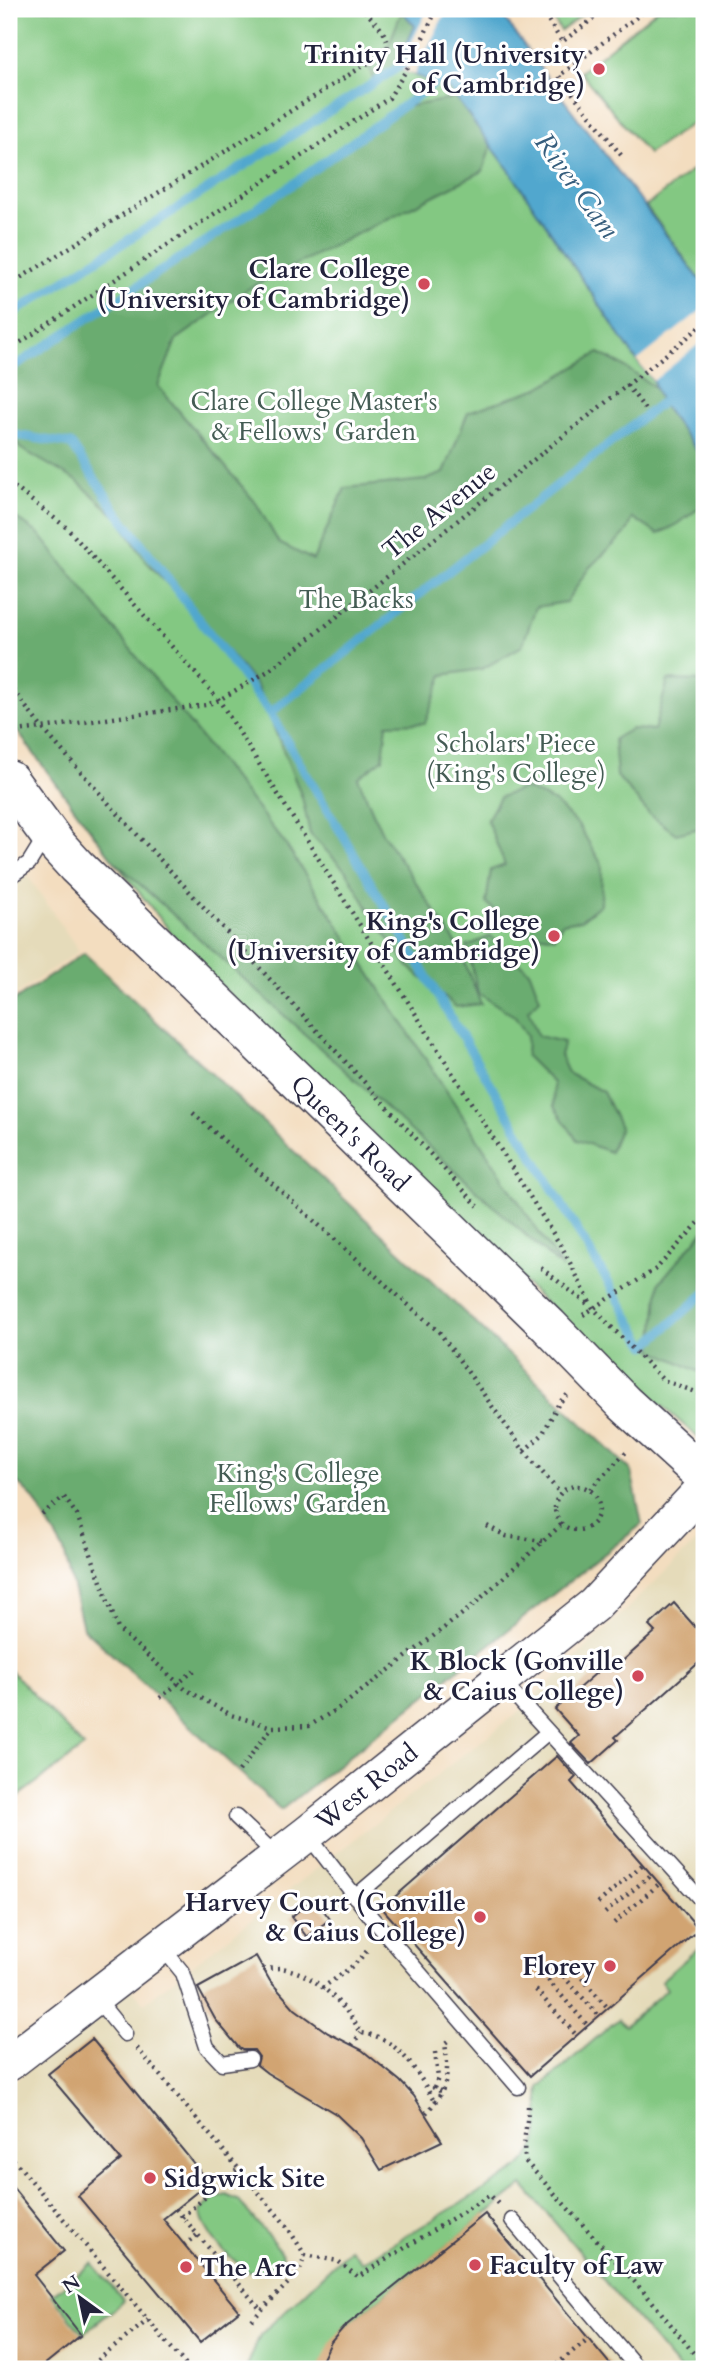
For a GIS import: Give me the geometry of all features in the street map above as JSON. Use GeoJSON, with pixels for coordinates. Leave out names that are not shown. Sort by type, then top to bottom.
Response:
{"type":"FeatureCollection","features":[{"type":"Feature","properties":{"kind":"main road","name":"Queen's Road"},"geometry":{"type":"LineString","coordinates":[[9,780],[76,866],[625,1403],[704,1476]]}},
{"type":"Feature","properties":{"kind":"street","name":"West Road"},"geometry":{"type":"LineString","coordinates":[[9,2063],[278,1857],[594,1605],[704,1488]]}},
{"type":"Feature","properties":{"kind":"lane"},"geometry":{"type":"LineString","coordinates":[[9,877],[29,863],[48,833]]}},
{"type":"Feature","properties":{"kind":"lane"},"geometry":{"type":"LineString","coordinates":[[501,1681],[704,1903]]}},
{"type":"Feature","properties":{"kind":"lane"},"geometry":{"type":"LineString","coordinates":[[355,1897],[547,1733]]}},
{"type":"Feature","properties":{"kind":"lane"},"geometry":{"type":"LineString","coordinates":[[236,1817],[278,1857]]}},
{"type":"Feature","properties":{"kind":"lane"},"geometry":{"type":"LineString","coordinates":[[307,1834],[355,1897],[519,2087]]}},
{"type":"Feature","properties":{"kind":"lane"},"geometry":{"type":"LineString","coordinates":[[162,1946],[183,1973],[207,2047],[222,2063],[250,2059]]}},
{"type":"Feature","properties":{"kind":"lane"},"geometry":{"type":"LineString","coordinates":[[95,1997],[125,2034]]}},
{"type":"Feature","properties":{"kind":"lane"},"geometry":{"type":"LineString","coordinates":[[512,2220],[638,2369]]}},
{"type":"Feature","properties":{"kind":"path"},"geometry":{"type":"LineString","coordinates":[[9,285],[386,52],[388,39],[363,9]]}},
{"type":"Feature","properties":{"kind":"path"},"geometry":{"type":"LineString","coordinates":[[9,351],[389,98],[410,64],[437,9]]}},
{"type":"Feature","properties":{"kind":"path"},"geometry":{"type":"LineString","coordinates":[[541,9],[562,43],[606,9]]}},
{"type":"Feature","properties":{"kind":"path"},"geometry":{"type":"LineString","coordinates":[[621,155],[559,76],[646,9]]}},
{"type":"Feature","properties":{"kind":"path","name":"The Avenue"},"geometry":{"type":"LineString","coordinates":[[9,730],[42,728],[206,705],[219,700],[270,670],[704,324]]}},
{"type":"Feature","properties":{"kind":"path"},"geometry":{"type":"LineString","coordinates":[[627,385],[648,414]]}},
{"type":"Feature","properties":{"kind":"path"},"geometry":{"type":"LineString","coordinates":[[9,483],[67,528],[219,700],[564,1251],[593,1308]]}},
{"type":"Feature","properties":{"kind":"path"},"geometry":{"type":"LineString","coordinates":[[9,685],[42,728],[482,1210]]}},
{"type":"Feature","properties":{"kind":"path"},"geometry":{"type":"LineString","coordinates":[[193,1113],[440,1333],[524,1451],[560,1493]]}},
{"type":"Feature","properties":{"kind":"path"},"geometry":{"type":"LineString","coordinates":[[593,1308],[656,1269],[704,1217]]}},
{"type":"Feature","properties":{"kind":"path"},"geometry":{"type":"LineString","coordinates":[[541,1267],[593,1308],[663,1380],[704,1395]]}},
{"type":"Feature","properties":{"kind":"path"},"geometry":{"type":"LineString","coordinates":[[524,1451],[542,1435],[559,1403]]}},
{"type":"Feature","properties":{"kind":"path"},"geometry":{"type":"LineString","coordinates":[[590,1489],[634,1444]]}},
{"type":"Feature","properties":{"kind":"path"},"geometry":{"type":"LineString","coordinates":[[571,1486],[590,1489],[598,1501],[595,1521],[583,1529],[575,1530],[562,1524],[555,1505],[560,1493],[571,1486]]}},
{"type":"Feature","properties":{"kind":"path"},"geometry":{"type":"LineString","coordinates":[[42,1514],[64,1497],[77,1515],[118,1629],[184,1689],[231,1715],[272,1727],[309,1726],[342,1706],[470,1608],[562,1524]]}},
{"type":"Feature","properties":{"kind":"path"},"geometry":{"type":"LineString","coordinates":[[488,1526],[506,1536],[542,1541]]}},
{"type":"Feature","properties":{"kind":"path"},"geometry":{"type":"LineString","coordinates":[[160,1698],[196,1669]]}},
{"type":"Feature","properties":{"kind":"path"},"geometry":{"type":"LineString","coordinates":[[239,1771],[272,1727]]}},
{"type":"Feature","properties":{"kind":"path"},"geometry":{"type":"LineString","coordinates":[[598,1903],[643,1864]]}},
{"type":"Feature","properties":{"kind":"path"},"geometry":{"type":"LineString","coordinates":[[606,1913],[652,1874]]}},
{"type":"Feature","properties":{"kind":"path"},"geometry":{"type":"LineString","coordinates":[[614,1923],[660,1883]]}},
{"type":"Feature","properties":{"kind":"path"},"geometry":{"type":"LineString","coordinates":[[322,1988],[362,1957],[382,1929]]}},
{"type":"Feature","properties":{"kind":"path"},"geometry":{"type":"LineString","coordinates":[[568,1962],[608,2008]]}},
{"type":"Feature","properties":{"kind":"path"},"geometry":{"type":"LineString","coordinates":[[263,1969],[285,1968],[309,1978],[353,2018],[361,2033]]}},
{"type":"Feature","properties":{"kind":"path"},"geometry":{"type":"LineString","coordinates":[[559,1971],[599,2016]]}},
{"type":"Feature","properties":{"kind":"path"},"geometry":{"type":"LineString","coordinates":[[548,1980],[588,2026]]}},
{"type":"Feature","properties":{"kind":"path"},"geometry":{"type":"LineString","coordinates":[[537,1990],[577,2036]]}},
{"type":"Feature","properties":{"kind":"path"},"geometry":{"type":"LineString","coordinates":[[426,2113],[443,2092],[448,2080],[445,2043],[466,2026]]}},
{"type":"Feature","properties":{"kind":"path"},"geometry":{"type":"LineString","coordinates":[[352,2045],[361,2033]]}},
{"type":"Feature","properties":{"kind":"path"},"geometry":{"type":"LineString","coordinates":[[361,2033],[374,2034],[388,2041],[405,2057],[424,2082],[435,2103]]}},
{"type":"Feature","properties":{"kind":"path"},"geometry":{"type":"LineString","coordinates":[[125,2034],[286,2225],[305,2255],[338,2261],[358,2277],[490,2195]]}},
{"type":"Feature","properties":{"kind":"path"},"geometry":{"type":"LineString","coordinates":[[435,2052],[438,2078],[435,2088],[443,2092]]}},
{"type":"Feature","properties":{"kind":"path"},"geometry":{"type":"LineString","coordinates":[[519,2087],[528,2100],[528,2126],[522,2145],[526,2162],[651,2300],[704,2366]]}},
{"type":"Feature","properties":{"kind":"path"},"geometry":{"type":"LineString","coordinates":[[9,2154],[189,2369]]}},
{"type":"Feature","properties":{"kind":"path"},"geometry":{"type":"LineString","coordinates":[[182,2217],[238,2168]]}},
{"type":"Feature","properties":{"kind":"path"},"geometry":{"type":"LineString","coordinates":[[176,2209],[261,2310]]}},
{"type":"Feature","properties":{"kind":"path"},"geometry":{"type":"LineString","coordinates":[[184,2245],[197,2235]]}},
{"type":"Feature","properties":{"kind":"path"},"geometry":{"type":"LineString","coordinates":[[249,2323],[299,2272],[305,2255]]}},
{"type":"Feature","properties":{"kind":"path"},"geometry":{"type":"LineString","coordinates":[[87,2369],[148,2320]]}},
{"type":"Feature","properties":{"kind":"path"},"geometry":{"type":"LineString","coordinates":[[551,2369],[603,2327]]}},
{"type":"Feature","properties":{"kind":"shaded area"},"geometry":{"type":"Polygon","coordinates":[[[9,848],[79,951],[9,999],[9,848]]]}},
{"type":"Feature","properties":{"kind":"shaded area","name":"Harvey Court (Gonville & Caius College)"},"geometry":{"type":"Polygon","coordinates":[[[704,1534],[704,2369],[9,2369],[9,2085],[130,1986],[144,2003],[526,1706],[704,1534]]]}},
{"type":"Feature","properties":{"kind":"green space","name":"The Backs"},"geometry":{"type":"Polygon","coordinates":[[[9,9],[400,9],[415,26],[397,68],[449,89],[510,171],[653,381],[661,403],[704,460],[704,1443],[539,1297],[190,956],[113,860],[9,720],[9,9]]]}},
{"type":"Feature","properties":{"kind":"green space"},"geometry":{"type":"Polygon","coordinates":[[[546,9],[590,9],[561,31],[546,9]]]}},
{"type":"Feature","properties":{"kind":"green space"},"geometry":{"type":"Polygon","coordinates":[[[658,9],[704,9],[704,115],[648,154],[580,72],[658,9]]]}},
{"type":"Feature","properties":{"kind":"green space"},"geometry":{"type":"Polygon","coordinates":[[[402,11],[415,26],[396,68],[374,83],[368,63],[389,44],[402,11]]]}},
{"type":"Feature","properties":{"kind":"green space"},"geometry":{"type":"Polygon","coordinates":[[[456,98],[491,145],[483,171],[251,287],[176,340],[158,386],[256,503],[279,543],[313,560],[345,488],[425,480],[444,473],[468,412],[539,388],[599,353],[656,388],[661,403],[704,460],[704,504],[678,524],[658,534],[633,518],[627,532],[589,568],[566,602],[536,607],[522,646],[482,669],[443,675],[425,723],[387,724],[383,759],[358,778],[381,831],[458,946],[481,1004],[456,1007],[409,967],[370,912],[347,872],[310,834],[302,797],[257,686],[145,560],[118,518],[77,481],[20,448],[9,431],[9,372],[405,107],[456,98]]]}},
{"type":"Feature","properties":{"kind":"green space"},"geometry":{"type":"Polygon","coordinates":[[[704,161],[704,285],[646,206],[704,161]]]}},
{"type":"Feature","properties":{"kind":"green space"},"geometry":{"type":"Polygon","coordinates":[[[9,513],[39,534],[284,842],[562,1268],[113,860],[9,720],[9,513]]]}},
{"type":"Feature","properties":{"kind":"green space"},"geometry":{"type":"Polygon","coordinates":[[[668,680],[704,681],[704,827],[676,834],[649,814],[617,776],[614,739],[631,729],[654,730],[668,680]]]}},
{"type":"Feature","properties":{"kind":"green space"},"geometry":{"type":"Polygon","coordinates":[[[524,788],[555,802],[579,826],[602,865],[601,904],[581,920],[562,923],[555,937],[520,931],[486,903],[491,870],[505,865],[487,820],[500,797],[524,788]]]}},
{"type":"Feature","properties":{"kind":"green space"},"geometry":{"type":"Polygon","coordinates":[[[491,936],[530,972],[540,999],[528,1010],[538,1036],[564,1042],[560,1055],[568,1073],[603,1092],[620,1127],[610,1152],[577,1140],[554,1107],[553,1083],[526,1056],[527,1035],[514,1016],[478,993],[467,946],[491,936]]]}},
{"type":"Feature","properties":{"kind":"green space","name":"King's College Fellows' Garden"},"geometry":{"type":"Polygon","coordinates":[[[84,953],[631,1470],[642,1524],[281,1810],[83,1628],[64,1551],[33,1498],[9,1475],[9,1004],[84,953]]]}},
{"type":"Feature","properties":{"kind":"green space"},"geometry":{"type":"Polygon","coordinates":[[[704,1230],[704,1374],[653,1350],[659,1283],[704,1230]]]}},
{"type":"Feature","properties":{"kind":"green space"},"geometry":{"type":"Polygon","coordinates":[[[9,1669],[84,1747],[9,1803],[9,1669]]]}},
{"type":"Feature","properties":{"kind":"green space"},"geometry":{"type":"Polygon","coordinates":[[[704,1943],[704,2369],[679,2369],[523,2185],[343,2328],[319,2369],[246,2369],[260,2335],[350,2249],[362,2262],[524,2163],[538,2135],[540,2087],[618,2019],[625,2026],[667,1989],[661,1981],[704,1943]]]}},
{"type":"Feature","properties":{"kind":"green space"},"geometry":{"type":"Polygon","coordinates":[[[226,2195],[238,2200],[281,2251],[282,2258],[272,2269],[249,2272],[225,2252],[208,2230],[200,2211],[214,2199],[226,2195]]]}},
{"type":"Feature","properties":{"kind":"green space"},"geometry":{"type":"Polygon","coordinates":[[[92,2263],[124,2301],[83,2334],[52,2295],[92,2263]]]}},
{"type":"Feature","properties":{"kind":"water","name":"River Cam"},"geometry":{"type":"Polygon","coordinates":[[[400,9],[498,9],[704,285],[704,460],[661,403],[653,381],[510,171],[449,89],[396,68],[415,26],[400,9]]]}},
{"type":"Feature","properties":{"kind":"pier"},"geometry":{"type":"Polygon","coordinates":[[[428,9],[447,9],[414,75],[398,69],[428,9]]]}},
{"type":"Feature","properties":{"kind":"pier"},"geometry":{"type":"Polygon","coordinates":[[[704,308],[704,340],[653,381],[637,361],[704,308]]]}},
{"type":"Feature","properties":{"kind":"building","name":"K Block (Gonville & Caius College)"},"geometry":{"type":"Polygon","coordinates":[[[674,1603],[704,1637],[704,1658],[615,1737],[618,1740],[591,1764],[571,1743],[579,1736],[555,1709],[612,1659],[618,1665],[655,1632],[649,1626],[674,1603]]]}},
{"type":"Feature","properties":{"kind":"building","name":"Harvey Court (Gonville & Caius College)"},"geometry":{"type":"Polygon","coordinates":[[[557,1756],[576,1777],[571,1782],[699,1929],[530,2076],[382,1908],[557,1756]]]}},
{"type":"Feature","properties":{"kind":"building"},"geometry":{"type":"Polygon","coordinates":[[[314,1898],[330,1919],[307,1937],[291,1917],[314,1898]]]}},
{"type":"Feature","properties":{"kind":"building"},"geometry":{"type":"Polygon","coordinates":[[[256,1956],[270,1981],[295,2009],[328,2033],[362,2050],[400,2081],[414,2096],[442,2141],[381,2170],[361,2138],[336,2114],[267,2073],[257,2065],[259,2057],[254,2050],[239,2048],[215,2019],[198,1988],[256,1956]]]}},
{"type":"Feature","properties":{"kind":"building"},"geometry":{"type":"Polygon","coordinates":[[[92,2039],[209,2182],[163,2219],[239,2311],[200,2342],[78,2196],[121,2160],[48,2074],[92,2039]]]}},
{"type":"Feature","properties":{"kind":"building"},"geometry":{"type":"Polygon","coordinates":[[[9,2183],[64,2251],[34,2275],[81,2335],[39,2369],[9,2369],[9,2183]]]}},
{"type":"Feature","properties":{"kind":"building","name":"Faculty of Law"},"geometry":{"type":"Polygon","coordinates":[[[485,2214],[614,2369],[318,2369],[331,2342],[343,2328],[485,2214]]]}},
{"type":"Feature","properties":{"kind":"waterway"},"geometry":{"type":"LineString","coordinates":[[9,316],[405,63]]}},
{"type":"Feature","properties":{"kind":"waterway"},"geometry":{"type":"LineString","coordinates":[[9,370],[286,189],[434,84]]}},
{"type":"Feature","properties":{"kind":"waterway"},"geometry":{"type":"LineString","coordinates":[[270,713],[661,403]]}},
{"type":"Feature","properties":{"kind":"waterway"},"geometry":{"type":"LineString","coordinates":[[9,434],[71,444],[118,513],[249,685]]}},
{"type":"Feature","properties":{"kind":"waterway"},"geometry":{"type":"LineString","coordinates":[[250,687],[270,713],[646,1346],[704,1294]]}},
{"type":"Feature","properties":{"kind":"place","name":"Trinity Hall (University of Cambridge)"},"geometry":{"type":"Point","coordinates":[599,69]}},
{"type":"Feature","properties":{"kind":"place","name":"Clare College (University of Cambridge)"},"geometry":{"type":"Point","coordinates":[424,284]}},
{"type":"Feature","properties":{"kind":"place","name":"King's College (University of Cambridge)"},"geometry":{"type":"Point","coordinates":[554,936]}},
{"type":"Feature","properties":{"kind":"place","name":"K Block (Gonville & Caius College)"},"geometry":{"type":"Point","coordinates":[638,1676]}},
{"type":"Feature","properties":{"kind":"place","name":"Harvey Court (Gonville & Caius College)"},"geometry":{"type":"Point","coordinates":[480,1917]}},
{"type":"Feature","properties":{"kind":"place","name":"Florey"},"geometry":{"type":"Point","coordinates":[610,1966]}},
{"type":"Feature","properties":{"kind":"place","name":"Sidgwick Site"},"geometry":{"type":"Point","coordinates":[150,2178]}},
{"type":"Feature","properties":{"kind":"place","name":"Faculty of Law"},"geometry":{"type":"Point","coordinates":[475,2265]}},
{"type":"Feature","properties":{"kind":"place","name":"The Arc"},"geometry":{"type":"Point","coordinates":[186,2267]}},
{"type":"Feature","properties":{"kind":"park label","name":"Clare College Master's & Fellows' Garden"},"geometry":{"type":"Point","coordinates":[314,416]}},
{"type":"Feature","properties":{"kind":"park label","name":"Scholars' Piece (King's College)"},"geometry":{"type":"Point","coordinates":[516,758]}}]}
